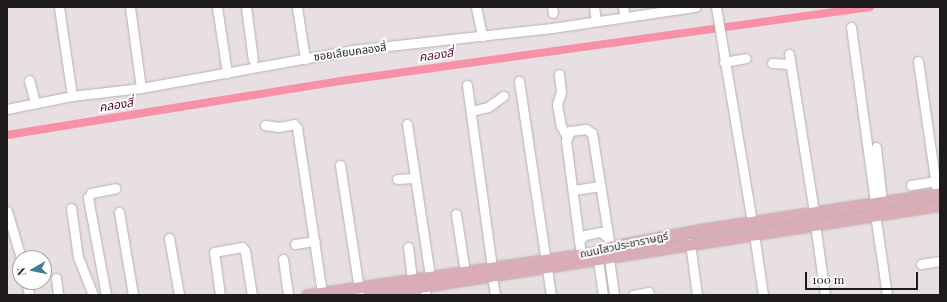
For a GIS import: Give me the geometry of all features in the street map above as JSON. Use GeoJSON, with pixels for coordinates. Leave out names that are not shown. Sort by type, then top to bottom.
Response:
{"type":"FeatureCollection","features":[{"type":"Feature","properties":{"kind":"main road","name":"ถนนไสวประชาราษฎร์"},"geometry":{"type":"LineString","coordinates":[[546,264],[581,255],[609,242],[752,222],[939,193]]}},
{"type":"Feature","properties":{"kind":"main road","name":"ถนนไสวประชาราษฎร์"},"geometry":{"type":"LineString","coordinates":[[368,295],[425,291],[492,272],[546,264],[603,260],[690,243],[940,205]]}},
{"type":"Feature","properties":{"kind":"main road","name":"ถนนไสวประชาราษฎร์"},"geometry":{"type":"LineString","coordinates":[[307,295],[360,291],[412,278],[465,272],[492,272]]}},
{"type":"Feature","properties":{"kind":"street"},"geometry":{"type":"LineString","coordinates":[[60,7],[72,96]]}},
{"type":"Feature","properties":{"kind":"street"},"geometry":{"type":"LineString","coordinates":[[130,7],[141,88]]}},
{"type":"Feature","properties":{"kind":"street"},"geometry":{"type":"LineString","coordinates":[[217,7],[227,73]]}},
{"type":"Feature","properties":{"kind":"street"},"geometry":{"type":"LineString","coordinates":[[246,7],[254,60]]}},
{"type":"Feature","properties":{"kind":"street"},"geometry":{"type":"LineString","coordinates":[[297,7],[305,59]]}},
{"type":"Feature","properties":{"kind":"street"},"geometry":{"type":"LineString","coordinates":[[476,7],[482,36]]}},
{"type":"Feature","properties":{"kind":"street"},"geometry":{"type":"LineString","coordinates":[[594,7],[596,21]]}},
{"type":"Feature","properties":{"kind":"street"},"geometry":{"type":"LineString","coordinates":[[623,7],[630,13]]}},
{"type":"Feature","properties":{"kind":"street","name":"ซอยเลียบคลองสี่"},"geometry":{"type":"LineString","coordinates":[[7,109],[72,96],[141,88],[352,50],[482,36],[596,21],[630,13],[695,7]]}},
{"type":"Feature","properties":{"kind":"street"},"geometry":{"type":"LineString","coordinates":[[716,10],[752,222]]}},
{"type":"Feature","properties":{"kind":"street"},"geometry":{"type":"LineString","coordinates":[[851,27],[878,202]]}},
{"type":"Feature","properties":{"kind":"street"},"geometry":{"type":"LineString","coordinates":[[724,62],[746,58]]}},
{"type":"Feature","properties":{"kind":"street"},"geometry":{"type":"LineString","coordinates":[[772,64],[789,59],[814,212]]}},
{"type":"Feature","properties":{"kind":"street"},"geometry":{"type":"LineString","coordinates":[[918,61],[935,181],[939,193]]}},
{"type":"Feature","properties":{"kind":"street"},"geometry":{"type":"LineString","coordinates":[[559,74],[561,91],[558,104],[561,126],[566,136],[581,255]]}},
{"type":"Feature","properties":{"kind":"street"},"geometry":{"type":"LineString","coordinates":[[29,80],[35,103]]}},
{"type":"Feature","properties":{"kind":"street"},"geometry":{"type":"LineString","coordinates":[[519,81],[551,295]]}},
{"type":"Feature","properties":{"kind":"street"},"geometry":{"type":"LineString","coordinates":[[467,85],[495,295]]}},
{"type":"Feature","properties":{"kind":"street"},"geometry":{"type":"LineString","coordinates":[[470,111],[488,107],[504,96]]}},
{"type":"Feature","properties":{"kind":"street"},"geometry":{"type":"LineString","coordinates":[[266,125],[279,127],[294,124],[297,128],[322,293]]}},
{"type":"Feature","properties":{"kind":"street"},"geometry":{"type":"LineString","coordinates":[[407,124],[430,276]]}},
{"type":"Feature","properties":{"kind":"street"},"geometry":{"type":"LineString","coordinates":[[566,136],[570,131],[586,129],[590,131],[609,242]]}},
{"type":"Feature","properties":{"kind":"street"},"geometry":{"type":"LineString","coordinates":[[876,147],[878,202]]}},
{"type":"Feature","properties":{"kind":"street"},"geometry":{"type":"LineString","coordinates":[[340,165],[360,291]]}},
{"type":"Feature","properties":{"kind":"street"},"geometry":{"type":"LineString","coordinates":[[397,179],[414,178]]}},
{"type":"Feature","properties":{"kind":"street"},"geometry":{"type":"LineString","coordinates":[[911,185],[935,181]]}},
{"type":"Feature","properties":{"kind":"street"},"geometry":{"type":"LineString","coordinates":[[574,190],[600,186]]}},
{"type":"Feature","properties":{"kind":"street"},"geometry":{"type":"LineString","coordinates":[[106,295],[88,198],[90,193],[116,188]]}},
{"type":"Feature","properties":{"kind":"street"},"geometry":{"type":"LineString","coordinates":[[71,208],[78,257],[93,295]]}},
{"type":"Feature","properties":{"kind":"street"},"geometry":{"type":"LineString","coordinates":[[7,211],[19,250]]}},
{"type":"Feature","properties":{"kind":"street"},"geometry":{"type":"LineString","coordinates":[[119,212],[132,295]]}},
{"type":"Feature","properties":{"kind":"street"},"geometry":{"type":"LineString","coordinates":[[456,214],[465,272]]}},
{"type":"Feature","properties":{"kind":"street"},"geometry":{"type":"LineString","coordinates":[[875,214],[887,295]]}},
{"type":"Feature","properties":{"kind":"street"},"geometry":{"type":"LineString","coordinates":[[815,224],[825,295]]}},
{"type":"Feature","properties":{"kind":"street"},"geometry":{"type":"LineString","coordinates":[[579,240],[585,235],[601,232],[609,242]]}},
{"type":"Feature","properties":{"kind":"street"},"geometry":{"type":"LineString","coordinates":[[754,234],[763,295]]}},
{"type":"Feature","properties":{"kind":"street"},"geometry":{"type":"LineString","coordinates":[[170,238],[179,295]]}},
{"type":"Feature","properties":{"kind":"street"},"geometry":{"type":"LineString","coordinates":[[295,244],[315,242]]}},
{"type":"Feature","properties":{"kind":"street"},"geometry":{"type":"LineString","coordinates":[[690,243],[697,295]]}},
{"type":"Feature","properties":{"kind":"street"},"geometry":{"type":"LineString","coordinates":[[220,295],[214,252],[242,247],[245,251],[252,295]]}},
{"type":"Feature","properties":{"kind":"street"},"geometry":{"type":"LineString","coordinates":[[408,247],[412,278]]}},
{"type":"Feature","properties":{"kind":"street"},"geometry":{"type":"LineString","coordinates":[[283,258],[288,295]]}},
{"type":"Feature","properties":{"kind":"street"},"geometry":{"type":"LineString","coordinates":[[602,295],[603,260]]}},
{"type":"Feature","properties":{"kind":"street"},"geometry":{"type":"LineString","coordinates":[[603,260],[614,295]]}},
{"type":"Feature","properties":{"kind":"street"},"geometry":{"type":"LineString","coordinates":[[921,264],[940,261]]}},
{"type":"Feature","properties":{"kind":"street"},"geometry":{"type":"LineString","coordinates":[[56,278],[58,295]]}},
{"type":"Feature","properties":{"kind":"street"},"geometry":{"type":"LineString","coordinates":[[633,295],[649,292]]}},
{"type":"Feature","properties":{"kind":"waterway","name":"คลองสี่"},"geometry":{"type":"LineString","coordinates":[[7,135],[340,81],[870,7]]}}]}
